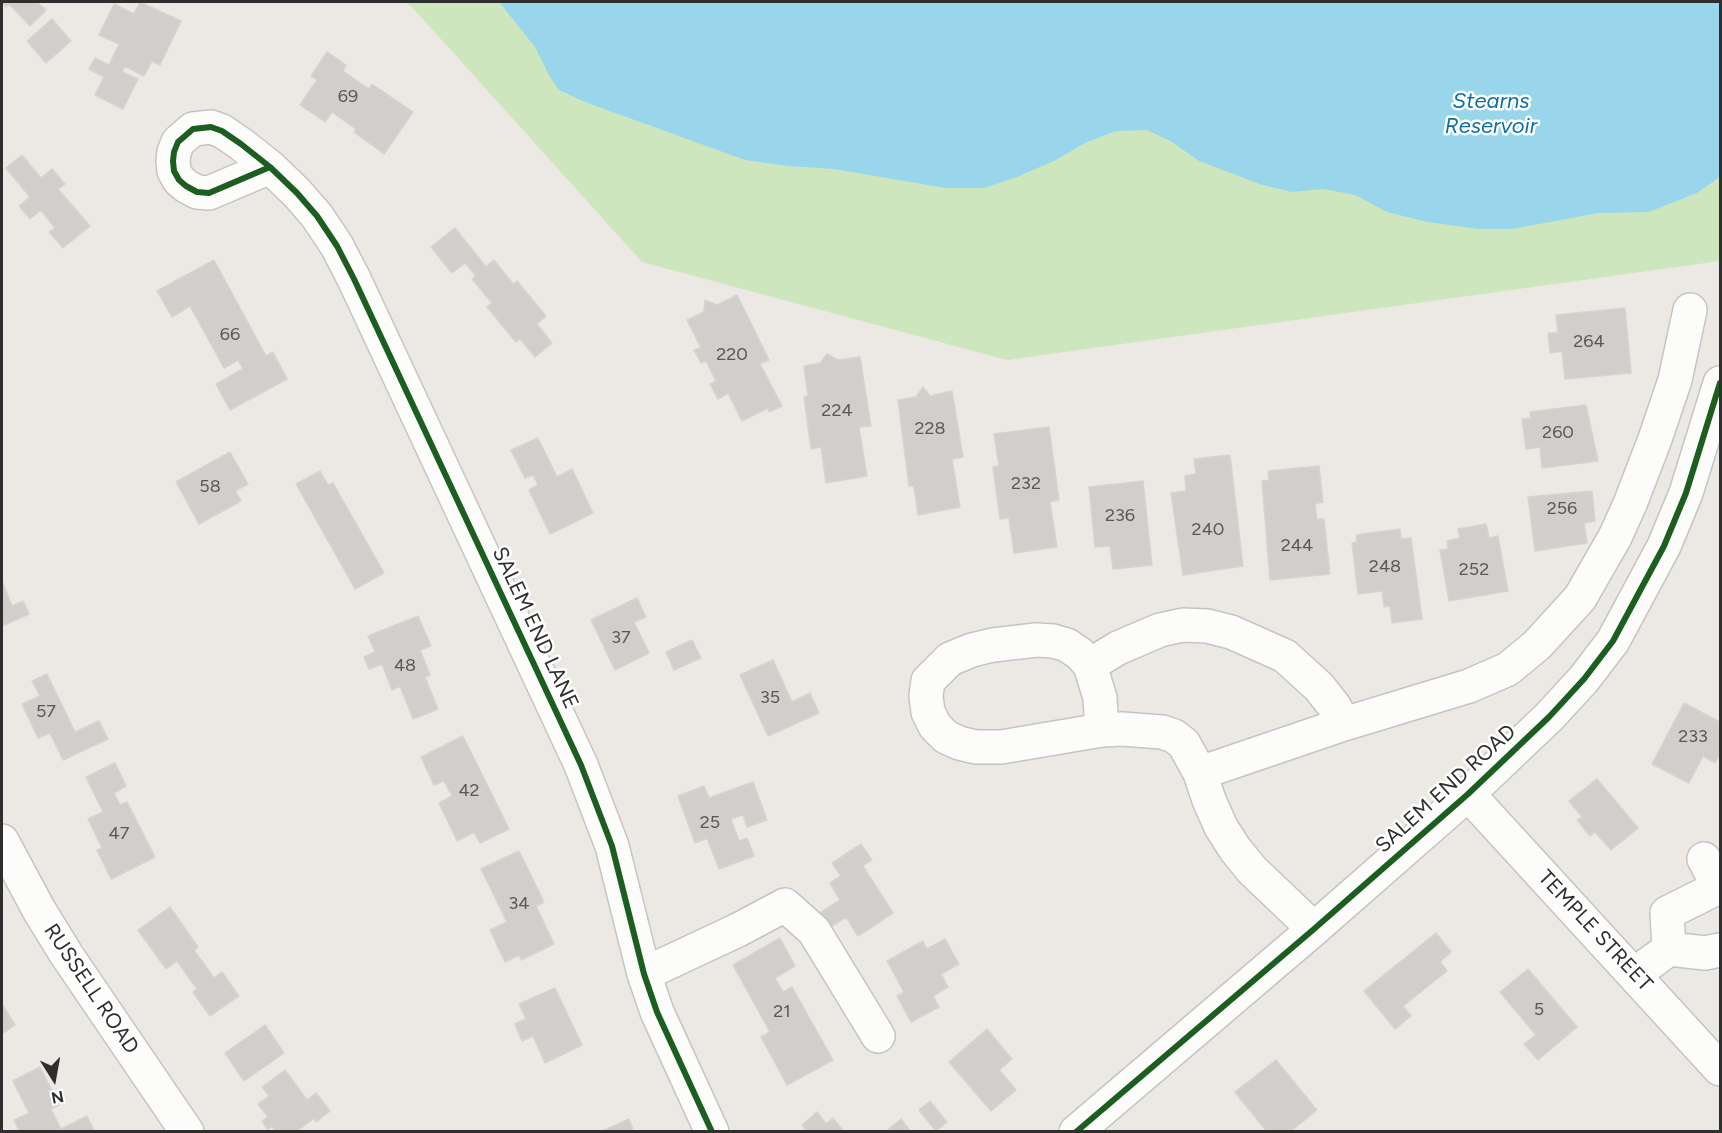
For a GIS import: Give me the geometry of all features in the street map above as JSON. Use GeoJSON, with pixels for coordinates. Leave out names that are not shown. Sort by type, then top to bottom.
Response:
{"type":"FeatureCollection","features":[{"type":"Feature","properties":{"kind":"street","name":"SALEM END LANE"},"geometry":{"type":"LineString","coordinates":[[270,167],[317,216],[354,279],[581,765],[612,846],[644,974],[657,1012],[712,1131]]}},
{"type":"Feature","properties":{"kind":"street"},"geometry":{"type":"LineString","coordinates":[[1200,773],[1344,724],[1469,686],[1508,669],[1524,657],[1556,626],[1580,597],[1598,568],[1630,504],[1675,380],[1690,310]]}},
{"type":"Feature","properties":{"kind":"street","name":"SALEM END ROAD"},"geometry":{"type":"LineString","coordinates":[[1076,1131],[1314,929],[1468,794],[1549,717],[1584,679],[1613,641],[1664,546],[1686,493],[1720,383]]}},
{"type":"Feature","properties":{"kind":"street"},"geometry":{"type":"LineString","coordinates":[[1090,665],[1118,648],[1160,630],[1183,625],[1215,628],[1231,632],[1285,656],[1319,687],[1344,724]]}},
{"type":"Feature","properties":{"kind":"street"},"geometry":{"type":"LineString","coordinates":[[1102,730],[1100,698],[1090,665],[1067,645],[1053,641],[1016,642],[972,650],[950,659],[928,681],[926,696],[928,712],[935,726],[946,737],[976,747],[1024,744],[1102,730],[1143,730],[1174,736],[1184,744],[1200,773],[1221,827],[1235,849],[1252,870],[1314,929]]}},
{"type":"Feature","properties":{"kind":"street","name":"TEMPLE STREET"},"geometry":{"type":"LineString","coordinates":[[1468,794],[1720,1069]]}},
{"type":"Feature","properties":{"kind":"street","name":"RUSSELL ROAD"},"geometry":{"type":"LineString","coordinates":[[2,841],[39,910],[66,954],[187,1131]]}},
{"type":"Feature","properties":{"kind":"street"},"geometry":{"type":"LineString","coordinates":[[1669,949],[1667,913],[1719,887],[1704,860]]}},
{"type":"Feature","properties":{"kind":"street"},"geometry":{"type":"LineString","coordinates":[[644,974],[785,905],[814,931],[878,1036]]}},
{"type":"Feature","properties":{"kind":"street"},"geometry":{"type":"LineString","coordinates":[[1635,974],[1669,949],[1705,953],[1720,950]]}},
{"type":"Feature","properties":{"kind":"green space"},"geometry":{"type":"Polygon","coordinates":[[[404,2],[1720,2],[1720,261],[1007,360],[642,262],[411,6],[404,2]]]}},
{"type":"Feature","properties":{"kind":"water","name":"Stearns Reservoir"},"geometry":{"type":"Polygon","coordinates":[[[499,2],[1720,2],[1720,177],[1697,193],[1649,212],[1599,213],[1512,229],[1479,229],[1427,222],[1387,212],[1355,195],[1323,189],[1292,192],[1262,185],[1199,161],[1172,142],[1147,130],[1116,131],[1085,143],[1056,160],[1017,177],[984,188],[945,188],[834,169],[745,160],[585,102],[559,90],[535,47],[499,2]]]}},
{"type":"Feature","properties":{"kind":"building"},"geometry":{"type":"Polygon","coordinates":[[[2,2],[37,2],[46,10],[30,26],[9,4],[6,7],[2,2]]]}},
{"type":"Feature","properties":{"kind":"building"},"geometry":{"type":"Polygon","coordinates":[[[140,2],[181,21],[160,65],[152,61],[144,76],[125,66],[122,72],[138,79],[123,109],[95,95],[104,77],[89,69],[95,58],[109,65],[119,44],[99,35],[114,4],[134,14],[140,2]]]}},
{"type":"Feature","properties":{"kind":"building"},"geometry":{"type":"Polygon","coordinates":[[[52,19],[71,41],[46,63],[27,41],[52,19]]]}},
{"type":"Feature","properties":{"kind":"building"},"geometry":{"type":"Polygon","coordinates":[[[327,52],[346,65],[343,71],[369,89],[372,84],[413,112],[384,154],[354,132],[356,129],[332,112],[325,122],[300,105],[317,80],[311,76],[327,52]]]}},
{"type":"Feature","properties":{"kind":"building"},"geometry":{"type":"Polygon","coordinates":[[[22,155],[41,178],[52,169],[65,184],[58,189],[90,226],[63,248],[49,232],[55,228],[41,210],[30,219],[19,206],[30,197],[6,168],[22,155]]]}},
{"type":"Feature","properties":{"kind":"building"},"geometry":{"type":"Polygon","coordinates":[[[455,228],[486,267],[494,260],[513,284],[517,281],[546,316],[537,324],[552,343],[535,357],[520,339],[516,342],[487,307],[492,303],[472,279],[476,276],[465,263],[452,273],[431,247],[455,228]]]}},
{"type":"Feature","properties":{"kind":"building"},"geometry":{"type":"Polygon","coordinates":[[[214,260],[266,356],[273,352],[287,379],[230,410],[216,384],[243,369],[238,360],[224,368],[190,306],[172,317],[157,291],[214,260]]]}},
{"type":"Feature","properties":{"kind":"building"},"geometry":{"type":"Polygon","coordinates":[[[737,295],[769,360],[760,364],[782,406],[769,412],[768,408],[742,421],[728,393],[718,399],[710,384],[716,381],[706,361],[701,363],[694,350],[701,348],[687,320],[704,312],[705,300],[717,305],[737,295]]]}},
{"type":"Feature","properties":{"kind":"building"},"geometry":{"type":"Polygon","coordinates":[[[1625,308],[1631,373],[1565,379],[1562,351],[1550,353],[1548,333],[1558,333],[1556,315],[1625,308]]]}},
{"type":"Feature","properties":{"kind":"building"},"geometry":{"type":"Polygon","coordinates":[[[827,354],[838,360],[860,357],[871,426],[859,427],[867,476],[826,483],[821,447],[811,449],[804,397],[808,396],[804,366],[820,363],[827,354]]]}},
{"type":"Feature","properties":{"kind":"building"},"geometry":{"type":"Polygon","coordinates":[[[923,387],[930,396],[952,391],[963,457],[952,459],[960,507],[918,515],[914,486],[909,486],[898,400],[916,397],[923,387]]]}},
{"type":"Feature","properties":{"kind":"building"},"geometry":{"type":"Polygon","coordinates":[[[1586,405],[1598,461],[1542,468],[1540,447],[1526,449],[1522,419],[1531,418],[1530,412],[1586,405]]]}},
{"type":"Feature","properties":{"kind":"building"},"geometry":{"type":"Polygon","coordinates":[[[1049,427],[1059,500],[1050,502],[1057,547],[1014,553],[1009,518],[1000,519],[993,467],[999,466],[994,434],[1049,427]]]}},
{"type":"Feature","properties":{"kind":"building"},"geometry":{"type":"Polygon","coordinates":[[[538,438],[557,477],[572,469],[593,513],[550,534],[529,490],[538,485],[533,475],[525,478],[511,450],[538,438]]]}},
{"type":"Feature","properties":{"kind":"building"},"geometry":{"type":"Polygon","coordinates":[[[230,452],[248,484],[235,491],[241,501],[199,524],[176,482],[230,452]]]}},
{"type":"Feature","properties":{"kind":"building"},"geometry":{"type":"Polygon","coordinates":[[[1230,455],[1243,566],[1183,575],[1171,493],[1186,491],[1185,476],[1196,474],[1194,459],[1230,455]]]}},
{"type":"Feature","properties":{"kind":"building"},"geometry":{"type":"Polygon","coordinates":[[[1319,466],[1323,502],[1315,504],[1317,519],[1324,519],[1330,574],[1270,580],[1262,481],[1269,480],[1268,471],[1319,466]]]}},
{"type":"Feature","properties":{"kind":"building"},"geometry":{"type":"Polygon","coordinates":[[[320,471],[328,485],[333,483],[384,573],[355,589],[296,484],[320,471]]]}},
{"type":"Feature","properties":{"kind":"building"},"geometry":{"type":"Polygon","coordinates":[[[1143,481],[1152,565],[1113,569],[1110,546],[1095,547],[1089,487],[1143,481]]]}},
{"type":"Feature","properties":{"kind":"building"},"geometry":{"type":"Polygon","coordinates":[[[1592,491],[1595,521],[1584,523],[1587,543],[1535,551],[1528,497],[1592,491]]]}},
{"type":"Feature","properties":{"kind":"building"},"geometry":{"type":"Polygon","coordinates":[[[1486,524],[1489,538],[1498,536],[1508,591],[1449,601],[1440,550],[1448,549],[1447,541],[1460,538],[1458,529],[1486,524]]]}},
{"type":"Feature","properties":{"kind":"building"},"geometry":{"type":"Polygon","coordinates":[[[1400,529],[1401,539],[1411,538],[1422,619],[1392,623],[1390,606],[1384,607],[1382,591],[1358,594],[1352,543],[1357,542],[1356,535],[1400,529]]]}},
{"type":"Feature","properties":{"kind":"building"},"geometry":{"type":"Polygon","coordinates":[[[2,581],[12,606],[23,601],[29,614],[2,626],[2,581]]]}},
{"type":"Feature","properties":{"kind":"building"},"geometry":{"type":"Polygon","coordinates":[[[637,598],[646,617],[634,622],[649,653],[615,670],[591,620],[637,598]]]}},
{"type":"Feature","properties":{"kind":"building"},"geometry":{"type":"Polygon","coordinates":[[[418,616],[431,646],[420,650],[430,675],[425,677],[438,709],[413,719],[400,686],[392,690],[382,664],[369,669],[364,657],[375,652],[368,636],[418,616]]]}},
{"type":"Feature","properties":{"kind":"building"},"geometry":{"type":"Polygon","coordinates":[[[692,640],[701,658],[674,670],[666,652],[692,640]]]}},
{"type":"Feature","properties":{"kind":"building"},"geometry":{"type":"Polygon","coordinates":[[[773,660],[792,702],[810,693],[819,713],[768,736],[740,675],[773,660]]]}},
{"type":"Feature","properties":{"kind":"building"},"geometry":{"type":"Polygon","coordinates":[[[47,674],[75,732],[99,721],[108,739],[63,760],[50,733],[38,738],[22,704],[40,696],[32,681],[47,674]]]}},
{"type":"Feature","properties":{"kind":"building"},"geometry":{"type":"Polygon","coordinates":[[[1684,703],[1720,722],[1720,753],[1715,763],[1703,756],[1689,783],[1652,764],[1684,703]]]}},
{"type":"Feature","properties":{"kind":"building"},"geometry":{"type":"Polygon","coordinates":[[[463,736],[509,829],[480,843],[474,832],[457,841],[439,803],[452,796],[444,781],[434,785],[421,757],[463,736]]]}},
{"type":"Feature","properties":{"kind":"building"},"geometry":{"type":"Polygon","coordinates":[[[115,763],[126,786],[114,793],[120,805],[127,802],[155,857],[111,879],[97,850],[102,848],[88,819],[103,812],[86,777],[115,763]]]}},
{"type":"Feature","properties":{"kind":"building"},"geometry":{"type":"Polygon","coordinates":[[[1597,779],[1638,828],[1611,850],[1595,832],[1590,836],[1577,820],[1582,817],[1569,801],[1597,779]]]}},
{"type":"Feature","properties":{"kind":"building"},"geometry":{"type":"Polygon","coordinates":[[[753,782],[767,820],[747,827],[743,815],[731,819],[739,841],[747,838],[754,856],[719,869],[707,838],[695,843],[678,796],[704,786],[709,798],[753,782]]]}},
{"type":"Feature","properties":{"kind":"building"},"geometry":{"type":"Polygon","coordinates":[[[861,844],[872,860],[863,866],[893,913],[858,936],[846,917],[829,928],[820,913],[840,900],[830,883],[841,876],[832,863],[861,844]]]}},
{"type":"Feature","properties":{"kind":"building"},"geometry":{"type":"Polygon","coordinates":[[[519,851],[544,902],[536,906],[554,944],[521,960],[519,955],[505,962],[490,930],[507,922],[481,869],[519,851]]]}},
{"type":"Feature","properties":{"kind":"building"},"geometry":{"type":"Polygon","coordinates":[[[170,907],[198,947],[194,950],[214,978],[222,972],[239,996],[210,1016],[193,992],[197,989],[177,961],[166,969],[138,930],[170,907]]]}},
{"type":"Feature","properties":{"kind":"building"},"geometry":{"type":"Polygon","coordinates":[[[1436,933],[1451,952],[1440,962],[1447,971],[1403,1006],[1411,1016],[1395,1029],[1364,991],[1436,933]]]}},
{"type":"Feature","properties":{"kind":"building"},"geometry":{"type":"Polygon","coordinates":[[[780,938],[795,966],[775,978],[783,992],[792,987],[833,1060],[787,1085],[761,1037],[770,1032],[733,965],[780,938]]]}},
{"type":"Feature","properties":{"kind":"building"},"geometry":{"type":"Polygon","coordinates":[[[945,939],[959,964],[941,974],[948,987],[933,996],[939,1007],[911,1022],[897,996],[904,992],[887,961],[923,941],[927,949],[945,939]]]}},
{"type":"Feature","properties":{"kind":"building"},"geometry":{"type":"Polygon","coordinates":[[[1528,969],[1577,1027],[1538,1060],[1524,1044],[1536,1035],[1500,992],[1528,969]]]}},
{"type":"Feature","properties":{"kind":"building"},"geometry":{"type":"Polygon","coordinates":[[[555,988],[582,1045],[545,1063],[533,1036],[522,1041],[515,1024],[526,1019],[519,1004],[555,988]]]}},
{"type":"Feature","properties":{"kind":"building"},"geometry":{"type":"Polygon","coordinates":[[[2,1004],[15,1025],[2,1034],[2,1004]]]}},
{"type":"Feature","properties":{"kind":"building"},"geometry":{"type":"Polygon","coordinates":[[[265,1025],[284,1053],[244,1081],[225,1053],[265,1025]]]}},
{"type":"Feature","properties":{"kind":"building"},"geometry":{"type":"Polygon","coordinates":[[[987,1029],[1012,1059],[999,1070],[1016,1090],[991,1111],[949,1062],[987,1029]]]}},
{"type":"Feature","properties":{"kind":"building"},"geometry":{"type":"Polygon","coordinates":[[[1276,1060],[1317,1110],[1290,1132],[1267,1132],[1235,1092],[1276,1060]]]}},
{"type":"Feature","properties":{"kind":"building"},"geometry":{"type":"Polygon","coordinates":[[[40,1067],[59,1105],[51,1109],[61,1129],[87,1116],[95,1132],[20,1132],[14,1120],[29,1113],[13,1081],[40,1067]]]}},
{"type":"Feature","properties":{"kind":"building"},"geometry":{"type":"Polygon","coordinates":[[[285,1070],[307,1100],[316,1093],[330,1111],[316,1122],[314,1118],[296,1132],[276,1132],[272,1126],[268,1130],[262,1121],[268,1117],[258,1104],[269,1096],[262,1087],[285,1070]]]}},
{"type":"Feature","properties":{"kind":"building"},"geometry":{"type":"Polygon","coordinates":[[[930,1101],[947,1122],[936,1131],[919,1110],[930,1101]]]}},
{"type":"Feature","properties":{"kind":"building"},"geometry":{"type":"Polygon","coordinates":[[[817,1112],[826,1124],[833,1118],[844,1132],[807,1132],[802,1125],[817,1112]]]}},
{"type":"Feature","properties":{"kind":"building"},"geometry":{"type":"Polygon","coordinates":[[[629,1119],[634,1132],[600,1132],[629,1119]]]}},
{"type":"Feature","properties":{"kind":"building"},"geometry":{"type":"Polygon","coordinates":[[[901,1119],[911,1132],[885,1132],[901,1119]]]}},
{"type":"Feature","properties":{"kind":"cycle path"},"geometry":{"type":"LineString","coordinates":[[270,167],[209,193],[197,192],[179,180],[174,171],[173,161],[178,142],[193,129],[211,127],[222,131],[270,167],[297,193],[317,216],[337,246],[581,765],[612,846],[644,974],[657,1012],[712,1132]]}},
{"type":"Feature","properties":{"kind":"cycle path"},"geometry":{"type":"LineString","coordinates":[[1076,1132],[1468,794],[1549,717],[1584,679],[1613,641],[1664,546],[1686,493],[1720,383]]}}]}
